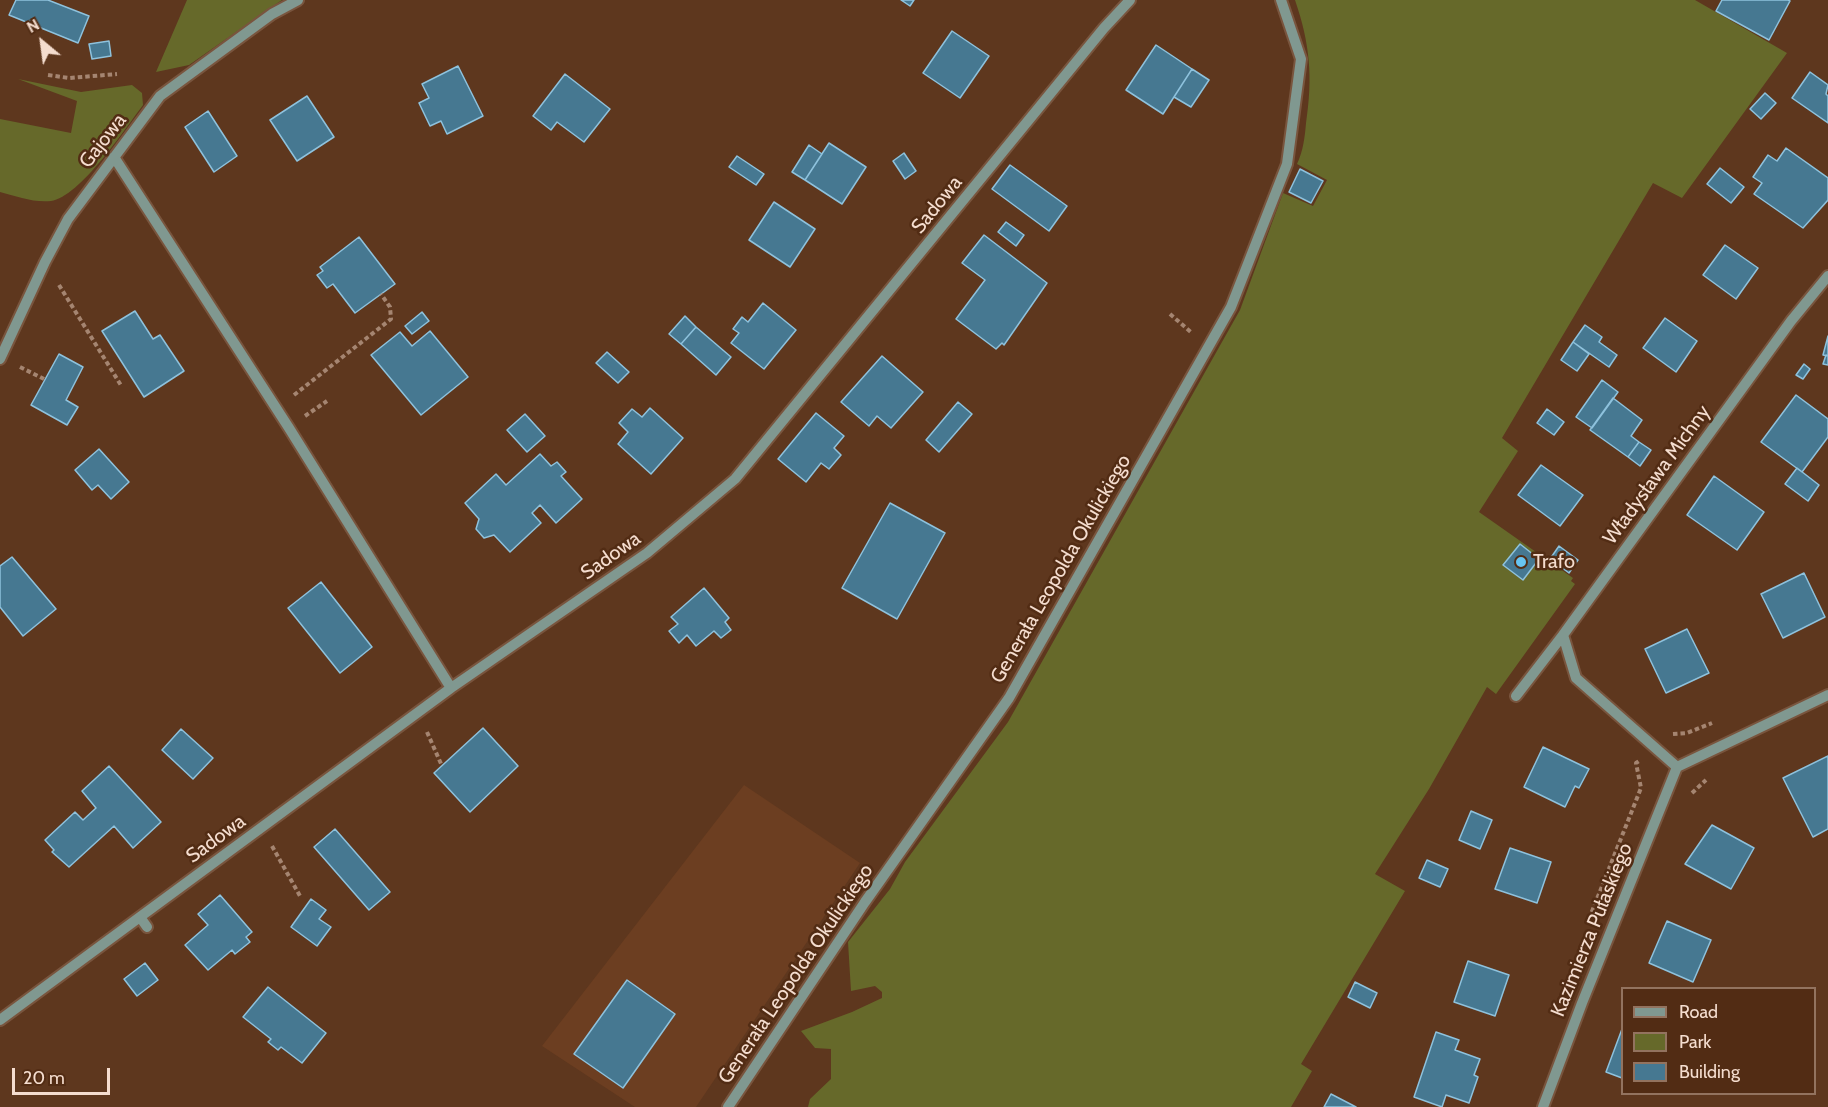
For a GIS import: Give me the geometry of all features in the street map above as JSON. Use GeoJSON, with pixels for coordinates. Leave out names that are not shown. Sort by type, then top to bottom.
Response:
{"type":"FeatureCollection","features":[{"type":"Feature","properties":{"kind":"street","name":"Gajowa"},"geometry":{"type":"LineString","coordinates":[[0,359],[45,262],[80,200],[160,96],[272,14],[298,0]]}},
{"type":"Feature","properties":{"kind":"street","name":"Sadowa"},"geometry":{"type":"LineString","coordinates":[[0,1020],[451,688],[647,553],[735,479],[1104,28],[1130,0]]}},
{"type":"Feature","properties":{"kind":"street","name":"Generała Leopolda Okulickiego"},"geometry":{"type":"LineString","coordinates":[[728,1107],[865,902],[1009,698],[1231,307],[1287,165],[1302,59],[1281,0]]}},
{"type":"Feature","properties":{"kind":"street"},"geometry":{"type":"LineString","coordinates":[[114,157],[289,428],[451,688]]}},
{"type":"Feature","properties":{"kind":"street","name":"Władysława Michny"},"geometry":{"type":"LineString","coordinates":[[1516,696],[1563,635],[1791,321],[1828,276]]}},
{"type":"Feature","properties":{"kind":"street"},"geometry":{"type":"LineString","coordinates":[[1563,635],[1576,678],[1677,767],[1828,695]]}},
{"type":"Feature","properties":{"kind":"street","name":"Kazimierza Pułaskiego"},"geometry":{"type":"LineString","coordinates":[[1543,1107],[1586,992],[1677,767]]}},
{"type":"Feature","properties":{"kind":"street"},"geometry":{"type":"LineString","coordinates":[[140,917],[147,927]]}},
{"type":"Feature","properties":{"kind":"path"},"geometry":{"type":"LineString","coordinates":[[48,75],[69,78],[117,74]]}},
{"type":"Feature","properties":{"kind":"path"},"geometry":{"type":"LineString","coordinates":[[45,262],[122,387]]}},
{"type":"Feature","properties":{"kind":"path"},"geometry":{"type":"LineString","coordinates":[[312,380],[391,319],[390,307],[381,294]]}},
{"type":"Feature","properties":{"kind":"path"},"geometry":{"type":"LineString","coordinates":[[1170,314],[1209,346]]}},
{"type":"Feature","properties":{"kind":"path"},"geometry":{"type":"LineString","coordinates":[[1665,731],[1674,735],[1687,734],[1718,720]]}},
{"type":"Feature","properties":{"kind":"path"},"geometry":{"type":"LineString","coordinates":[[425,729],[442,766]]}},
{"type":"Feature","properties":{"kind":"path"},"geometry":{"type":"LineString","coordinates":[[1589,921],[1641,788],[1636,763],[1674,735]]}},
{"type":"Feature","properties":{"kind":"path"},"geometry":{"type":"LineString","coordinates":[[1686,801],[1714,772]]}},
{"type":"Feature","properties":{"kind":"path"},"geometry":{"type":"LineString","coordinates":[[269,841],[300,896]]}},
{"type":"Feature","properties":{"kind":"shaded area"},"geometry":{"type":"Polygon","coordinates":[[[744,785],[860,863],[696,1107],[635,1107],[542,1046],[744,785]]]}},
{"type":"Feature","properties":{"kind":"green space"},"geometry":{"type":"Polygon","coordinates":[[[187,0],[282,0],[189,65],[156,72],[187,0]]]}},
{"type":"Feature","properties":{"kind":"green space"},"geometry":{"type":"Polygon","coordinates":[[[1295,0],[1695,0],[1787,53],[1682,198],[1653,183],[1502,438],[1518,451],[1479,512],[1573,578],[1571,581],[1575,584],[1496,694],[1487,687],[1429,789],[1375,874],[1405,891],[1301,1064],[1312,1071],[1291,1107],[808,1107],[810,1099],[831,1079],[831,1049],[815,1048],[801,1031],[882,998],[882,992],[875,986],[851,991],[848,942],[890,889],[905,862],[1008,722],[1240,310],[1283,193],[1313,206],[1327,180],[1297,164],[1304,139],[1310,75],[1304,31],[1295,0]]]}},
{"type":"Feature","properties":{"kind":"green space"},"geometry":{"type":"Polygon","coordinates":[[[18,79],[81,92],[132,85],[142,93],[143,105],[114,145],[75,188],[63,197],[51,201],[25,199],[0,192],[0,119],[71,133],[77,101],[18,79]]]}},
{"type":"Feature","properties":{"kind":"building"},"geometry":{"type":"Polygon","coordinates":[[[16,0],[48,0],[89,16],[78,43],[9,15],[16,0]]]}},
{"type":"Feature","properties":{"kind":"building"},"geometry":{"type":"Polygon","coordinates":[[[901,0],[914,0],[910,6],[901,0]]]}},
{"type":"Feature","properties":{"kind":"building"},"geometry":{"type":"Polygon","coordinates":[[[1722,0],[1790,1],[1769,40],[1716,11],[1722,0]]]}},
{"type":"Feature","properties":{"kind":"building"},"geometry":{"type":"Polygon","coordinates":[[[952,31],[989,56],[960,98],[923,73],[952,31]]]}},
{"type":"Feature","properties":{"kind":"building"},"geometry":{"type":"Polygon","coordinates":[[[109,41],[111,56],[92,59],[89,44],[109,41]]]}},
{"type":"Feature","properties":{"kind":"building"},"geometry":{"type":"Polygon","coordinates":[[[1156,45],[1192,69],[1163,114],[1126,90],[1156,45]]]}},
{"type":"Feature","properties":{"kind":"building"},"geometry":{"type":"Polygon","coordinates":[[[458,66],[483,116],[447,134],[441,121],[430,126],[419,103],[429,98],[422,84],[458,66]]]}},
{"type":"Feature","properties":{"kind":"building"},"geometry":{"type":"Polygon","coordinates":[[[1192,69],[1209,80],[1191,107],[1174,97],[1192,69]]]}},
{"type":"Feature","properties":{"kind":"building"},"geometry":{"type":"Polygon","coordinates":[[[1810,72],[1828,85],[1826,94],[1828,96],[1828,123],[1792,98],[1810,72]]]}},
{"type":"Feature","properties":{"kind":"building"},"geometry":{"type":"Polygon","coordinates":[[[565,74],[610,109],[584,142],[557,122],[551,130],[533,116],[565,74]]]}},
{"type":"Feature","properties":{"kind":"building"},"geometry":{"type":"Polygon","coordinates":[[[1765,93],[1776,103],[1761,119],[1750,109],[1765,93]]]}},
{"type":"Feature","properties":{"kind":"building"},"geometry":{"type":"Polygon","coordinates":[[[307,96],[334,137],[297,161],[270,120],[307,96]]]}},
{"type":"Feature","properties":{"kind":"building"},"geometry":{"type":"Polygon","coordinates":[[[208,111],[237,156],[214,172],[185,127],[208,111]]]}},
{"type":"Feature","properties":{"kind":"building"},"geometry":{"type":"Polygon","coordinates":[[[829,143],[866,167],[842,204],[805,180],[829,143]]]}},
{"type":"Feature","properties":{"kind":"building"},"geometry":{"type":"Polygon","coordinates":[[[809,145],[822,154],[805,180],[792,172],[809,145]]]}},
{"type":"Feature","properties":{"kind":"building"},"geometry":{"type":"Polygon","coordinates":[[[1786,148],[1828,178],[1828,200],[1803,228],[1754,194],[1762,183],[1753,177],[1768,155],[1777,161],[1786,148]]]}},
{"type":"Feature","properties":{"kind":"building"},"geometry":{"type":"Polygon","coordinates":[[[904,153],[916,171],[905,179],[893,161],[904,153]]]}},
{"type":"Feature","properties":{"kind":"building"},"geometry":{"type":"Polygon","coordinates":[[[737,156],[764,174],[756,185],[729,167],[737,156]]]}},
{"type":"Feature","properties":{"kind":"building"},"geometry":{"type":"Polygon","coordinates":[[[1010,165],[1067,206],[1049,231],[992,189],[1010,165]]]}},
{"type":"Feature","properties":{"kind":"building"},"geometry":{"type":"Polygon","coordinates":[[[1720,168],[1744,187],[1731,203],[1707,184],[1720,168]]]}},
{"type":"Feature","properties":{"kind":"building"},"geometry":{"type":"Polygon","coordinates":[[[1300,169],[1323,181],[1311,203],[1289,192],[1300,169]]]}},
{"type":"Feature","properties":{"kind":"building"},"geometry":{"type":"Polygon","coordinates":[[[774,202],[815,229],[790,267],[749,240],[774,202]]]}},
{"type":"Feature","properties":{"kind":"building"},"geometry":{"type":"Polygon","coordinates":[[[1006,222],[1024,235],[1016,246],[998,232],[1006,222]]]}},
{"type":"Feature","properties":{"kind":"building"},"geometry":{"type":"Polygon","coordinates":[[[984,235],[1047,283],[1004,345],[1002,343],[996,349],[956,319],[985,280],[962,263],[984,235]]]}},
{"type":"Feature","properties":{"kind":"building"},"geometry":{"type":"Polygon","coordinates":[[[359,237],[395,284],[355,313],[333,284],[327,288],[317,275],[323,271],[320,267],[359,237]]]}},
{"type":"Feature","properties":{"kind":"building"},"geometry":{"type":"Polygon","coordinates":[[[1725,245],[1758,268],[1736,299],[1703,275],[1725,245]]]}},
{"type":"Feature","properties":{"kind":"building"},"geometry":{"type":"Polygon","coordinates":[[[763,303],[796,330],[764,369],[731,343],[739,333],[733,329],[742,317],[748,322],[763,303]]]}},
{"type":"Feature","properties":{"kind":"building"},"geometry":{"type":"Polygon","coordinates":[[[135,311],[153,339],[160,335],[184,371],[144,397],[102,331],[135,311]]]}},
{"type":"Feature","properties":{"kind":"building"},"geometry":{"type":"Polygon","coordinates":[[[422,312],[429,321],[412,334],[405,326],[422,312]]]}},
{"type":"Feature","properties":{"kind":"building"},"geometry":{"type":"Polygon","coordinates":[[[685,316],[696,327],[681,344],[669,334],[685,316]]]}},
{"type":"Feature","properties":{"kind":"building"},"geometry":{"type":"Polygon","coordinates":[[[1665,318],[1697,341],[1676,372],[1643,348],[1665,318]]]}},
{"type":"Feature","properties":{"kind":"building"},"geometry":{"type":"Polygon","coordinates":[[[1585,325],[1602,337],[1599,342],[1617,355],[1609,367],[1573,342],[1585,325]]]}},
{"type":"Feature","properties":{"kind":"building"},"geometry":{"type":"Polygon","coordinates":[[[696,327],[731,357],[716,375],[681,344],[696,327]]]}},
{"type":"Feature","properties":{"kind":"building"},"geometry":{"type":"Polygon","coordinates":[[[430,331],[468,377],[421,415],[371,355],[400,332],[412,346],[430,331]]]}},
{"type":"Feature","properties":{"kind":"building"},"geometry":{"type":"Polygon","coordinates":[[[1828,336],[1828,356],[1823,355],[1828,336]]]}},
{"type":"Feature","properties":{"kind":"building"},"geometry":{"type":"Polygon","coordinates":[[[1573,342],[1589,354],[1577,371],[1561,360],[1573,342]]]}},
{"type":"Feature","properties":{"kind":"building"},"geometry":{"type":"Polygon","coordinates":[[[607,352],[629,372],[618,383],[596,363],[607,352]]]}},
{"type":"Feature","properties":{"kind":"building"},"geometry":{"type":"Polygon","coordinates":[[[59,354],[83,367],[66,400],[78,407],[67,425],[31,405],[59,354]]]}},
{"type":"Feature","properties":{"kind":"building"},"geometry":{"type":"Polygon","coordinates":[[[1826,355],[1828,356],[1828,365],[1823,364],[1826,355]]]}},
{"type":"Feature","properties":{"kind":"building"},"geometry":{"type":"Polygon","coordinates":[[[882,356],[923,392],[891,428],[877,416],[869,426],[841,402],[882,356]]]}},
{"type":"Feature","properties":{"kind":"building"},"geometry":{"type":"Polygon","coordinates":[[[1804,364],[1810,369],[1803,379],[1796,375],[1804,364]]]}},
{"type":"Feature","properties":{"kind":"building"},"geometry":{"type":"Polygon","coordinates":[[[1602,380],[1618,392],[1592,428],[1576,417],[1602,380]]]}},
{"type":"Feature","properties":{"kind":"building"},"geometry":{"type":"Polygon","coordinates":[[[1796,395],[1828,419],[1828,437],[1802,472],[1761,442],[1796,395]]]}},
{"type":"Feature","properties":{"kind":"building"},"geometry":{"type":"Polygon","coordinates":[[[1613,398],[1642,420],[1631,436],[1639,442],[1628,457],[1590,430],[1613,398]]]}},
{"type":"Feature","properties":{"kind":"building"},"geometry":{"type":"Polygon","coordinates":[[[958,402],[972,414],[939,452],[926,440],[958,402]]]}},
{"type":"Feature","properties":{"kind":"building"},"geometry":{"type":"Polygon","coordinates":[[[650,408],[683,438],[651,474],[618,444],[628,432],[619,423],[632,409],[642,417],[650,408]]]}},
{"type":"Feature","properties":{"kind":"building"},"geometry":{"type":"Polygon","coordinates":[[[1547,409],[1564,422],[1554,435],[1537,423],[1547,409]]]}},
{"type":"Feature","properties":{"kind":"building"},"geometry":{"type":"Polygon","coordinates":[[[816,413],[844,436],[834,448],[841,455],[829,469],[821,463],[806,482],[778,459],[816,413]]]}},
{"type":"Feature","properties":{"kind":"building"},"geometry":{"type":"Polygon","coordinates":[[[525,414],[545,436],[527,452],[507,430],[525,414]]]}},
{"type":"Feature","properties":{"kind":"building"},"geometry":{"type":"Polygon","coordinates":[[[1639,442],[1651,450],[1640,466],[1628,457],[1639,442]]]}},
{"type":"Feature","properties":{"kind":"building"},"geometry":{"type":"Polygon","coordinates":[[[99,449],[129,482],[111,499],[98,485],[92,490],[75,470],[99,449]]]}},
{"type":"Feature","properties":{"kind":"building"},"geometry":{"type":"Polygon","coordinates":[[[540,454],[551,466],[557,462],[566,472],[561,476],[582,499],[556,523],[540,505],[532,513],[541,523],[510,552],[494,535],[484,538],[476,529],[479,519],[465,503],[496,474],[506,485],[540,454]]]}},
{"type":"Feature","properties":{"kind":"building"},"geometry":{"type":"Polygon","coordinates":[[[1541,465],[1583,495],[1560,526],[1518,495],[1541,465]]]}},
{"type":"Feature","properties":{"kind":"building"},"geometry":{"type":"Polygon","coordinates":[[[1797,468],[1819,485],[1808,501],[1785,484],[1797,468]]]}},
{"type":"Feature","properties":{"kind":"building"},"geometry":{"type":"Polygon","coordinates":[[[1714,476],[1764,512],[1737,550],[1687,515],[1714,476]]]}},
{"type":"Feature","properties":{"kind":"building"},"geometry":{"type":"Polygon","coordinates":[[[890,503],[945,533],[897,619],[842,588],[890,503]]]}},
{"type":"Feature","properties":{"kind":"building","name":"Trafo"},"geometry":{"type":"Polygon","coordinates":[[[1520,544],[1539,559],[1523,580],[1503,565],[1520,544]]]}},
{"type":"Feature","properties":{"kind":"building"},"geometry":{"type":"Polygon","coordinates":[[[1559,546],[1578,560],[1569,573],[1550,559],[1559,546]]]}},
{"type":"Feature","properties":{"kind":"building"},"geometry":{"type":"Polygon","coordinates":[[[12,557],[56,609],[23,636],[0,607],[0,566],[12,557]]]}},
{"type":"Feature","properties":{"kind":"building"},"geometry":{"type":"Polygon","coordinates":[[[1804,573],[1825,617],[1783,638],[1761,594],[1804,573]]]}},
{"type":"Feature","properties":{"kind":"building"},"geometry":{"type":"Polygon","coordinates":[[[321,582],[372,647],[340,673],[288,608],[321,582]]]}},
{"type":"Feature","properties":{"kind":"building"},"geometry":{"type":"Polygon","coordinates":[[[704,588],[729,618],[725,622],[731,630],[721,638],[714,631],[696,646],[687,635],[679,643],[669,631],[678,624],[671,617],[704,588]]]}},
{"type":"Feature","properties":{"kind":"building"},"geometry":{"type":"Polygon","coordinates":[[[1687,629],[1709,673],[1666,693],[1645,649],[1687,629]]]}},
{"type":"Feature","properties":{"kind":"building"},"geometry":{"type":"Polygon","coordinates":[[[483,728],[518,766],[470,812],[434,773],[483,728]]]}},
{"type":"Feature","properties":{"kind":"building"},"geometry":{"type":"Polygon","coordinates":[[[181,729],[213,758],[193,779],[162,750],[181,729]]]}},
{"type":"Feature","properties":{"kind":"building"},"geometry":{"type":"Polygon","coordinates":[[[1543,747],[1589,769],[1579,788],[1575,786],[1565,807],[1524,787],[1543,747]]]}},
{"type":"Feature","properties":{"kind":"building"},"geometry":{"type":"Polygon","coordinates":[[[1828,756],[1828,829],[1813,837],[1783,778],[1828,756]]]}},
{"type":"Feature","properties":{"kind":"building"},"geometry":{"type":"Polygon","coordinates":[[[109,766],[161,822],[133,848],[114,826],[69,867],[52,852],[54,850],[45,840],[75,812],[83,820],[96,808],[82,791],[109,766]]]}},
{"type":"Feature","properties":{"kind":"building"},"geometry":{"type":"Polygon","coordinates":[[[1471,811],[1492,820],[1480,849],[1459,840],[1471,811]]]}},
{"type":"Feature","properties":{"kind":"building"},"geometry":{"type":"Polygon","coordinates":[[[1712,825],[1754,848],[1731,889],[1685,864],[1712,825]]]}},
{"type":"Feature","properties":{"kind":"building"},"geometry":{"type":"Polygon","coordinates":[[[335,829],[390,892],[369,910],[314,847],[335,829]]]}},
{"type":"Feature","properties":{"kind":"building"},"geometry":{"type":"Polygon","coordinates":[[[1510,848],[1551,862],[1537,903],[1495,889],[1510,848]]]}},
{"type":"Feature","properties":{"kind":"building"},"geometry":{"type":"Polygon","coordinates":[[[1427,860],[1448,869],[1440,887],[1419,878],[1427,860]]]}},
{"type":"Feature","properties":{"kind":"building"},"geometry":{"type":"Polygon","coordinates":[[[220,895],[252,932],[246,937],[250,942],[235,954],[232,950],[208,970],[185,945],[208,925],[198,914],[220,895]]]}},
{"type":"Feature","properties":{"kind":"building"},"geometry":{"type":"Polygon","coordinates":[[[311,899],[326,910],[319,919],[331,927],[317,946],[291,927],[311,899]]]}},
{"type":"Feature","properties":{"kind":"building"},"geometry":{"type":"Polygon","coordinates":[[[1667,921],[1711,940],[1693,982],[1649,963],[1667,921]]]}},
{"type":"Feature","properties":{"kind":"building"},"geometry":{"type":"Polygon","coordinates":[[[1468,961],[1509,975],[1495,1016],[1454,1002],[1468,961]]]}},
{"type":"Feature","properties":{"kind":"building"},"geometry":{"type":"Polygon","coordinates":[[[145,963],[158,980],[137,996],[124,979],[145,963]]]}},
{"type":"Feature","properties":{"kind":"building"},"geometry":{"type":"Polygon","coordinates":[[[627,980],[675,1014],[623,1088],[574,1054],[627,980]]]}},
{"type":"Feature","properties":{"kind":"building"},"geometry":{"type":"Polygon","coordinates":[[[1355,982],[1377,993],[1370,1008],[1348,997],[1355,982]]]}},
{"type":"Feature","properties":{"kind":"building"},"geometry":{"type":"Polygon","coordinates":[[[268,987],[326,1033],[302,1063],[281,1047],[278,1050],[268,1042],[271,1039],[243,1017],[268,987]]]}},
{"type":"Feature","properties":{"kind":"building"},"geometry":{"type":"Polygon","coordinates":[[[1436,1032],[1459,1040],[1455,1050],[1480,1059],[1474,1075],[1478,1077],[1469,1103],[1446,1095],[1442,1107],[1414,1097],[1436,1032]]]}},
{"type":"Feature","properties":{"kind":"building"},"geometry":{"type":"Polygon","coordinates":[[[1621,1032],[1621,1078],[1606,1072],[1621,1032]]]}},
{"type":"Feature","properties":{"kind":"building"},"geometry":{"type":"Polygon","coordinates":[[[1331,1094],[1356,1107],[1324,1107],[1331,1094]]]}},
{"type":"Feature","properties":{"kind":"place","name":"Trafo"},"geometry":{"type":"Point","coordinates":[1521,562]}}]}
